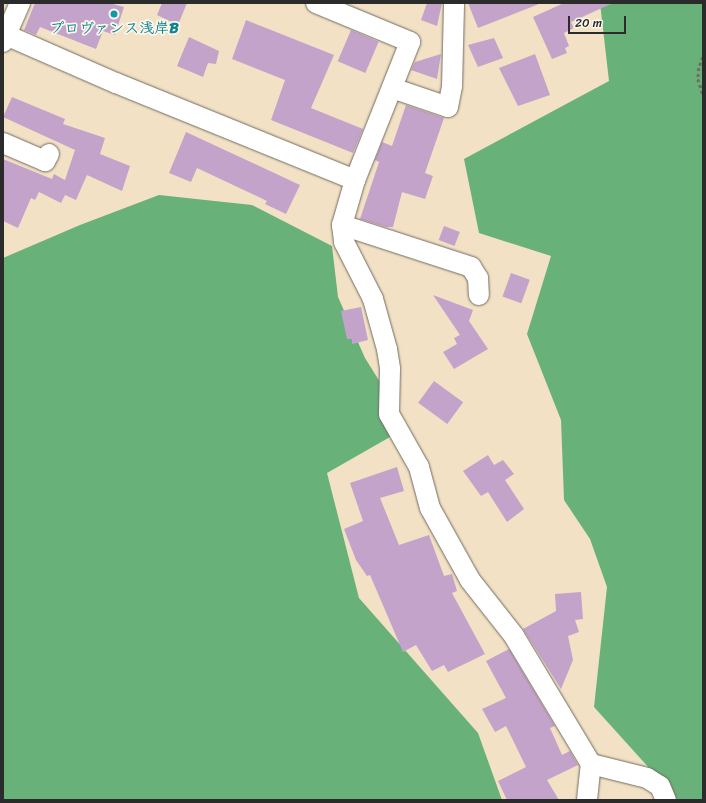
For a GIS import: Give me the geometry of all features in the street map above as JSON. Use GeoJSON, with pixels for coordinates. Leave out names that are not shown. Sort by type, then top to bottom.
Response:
{"type":"FeatureCollection","features":[{"type":"Feature","properties":{"kind":"street"},"geometry":{"type":"LineString","coordinates":[[20,3],[4,39],[355,180]]}},
{"type":"Feature","properties":{"kind":"street"},"geometry":{"type":"LineString","coordinates":[[316,3],[410,42],[355,180],[342,225],[344,242],[373,299],[387,349],[390,369],[389,414],[419,467],[430,508],[470,580],[514,636],[591,764],[587,800]]}},
{"type":"Feature","properties":{"kind":"street"},"geometry":{"type":"LineString","coordinates":[[392,88],[448,107],[452,87],[454,3]]}},
{"type":"Feature","properties":{"kind":"street"},"geometry":{"type":"LineString","coordinates":[[3,143],[45,161],[49,154]]}},
{"type":"Feature","properties":{"kind":"street"},"geometry":{"type":"LineString","coordinates":[[342,225],[471,267],[478,278],[479,295]]}},
{"type":"Feature","properties":{"kind":"street"},"geometry":{"type":"LineString","coordinates":[[591,764],[646,778],[660,786],[666,800]]}},
{"type":"Feature","properties":{"kind":"path"},"geometry":{"type":"LineString","coordinates":[[703,57],[698,68],[698,79],[703,94]]}},
{"type":"Feature","properties":{"kind":"green space"},"geometry":{"type":"Polygon","coordinates":[[[600,3],[703,3],[703,800],[678,800],[594,707],[607,587],[590,539],[564,500],[561,420],[527,334],[551,256],[479,233],[464,159],[609,81],[600,3]]]}},
{"type":"Feature","properties":{"kind":"green space"},"geometry":{"type":"Polygon","coordinates":[[[159,195],[252,205],[332,246],[338,297],[365,358],[380,382],[390,437],[327,473],[359,598],[478,733],[502,800],[3,800],[3,258],[80,225],[159,195]]]}},
{"type":"Feature","properties":{"kind":"building"},"geometry":{"type":"Polygon","coordinates":[[[35,3],[109,3],[124,7],[115,35],[103,31],[96,49],[40,27],[36,35],[24,30],[35,3]]]}},
{"type":"Feature","properties":{"kind":"building"},"geometry":{"type":"Polygon","coordinates":[[[162,3],[187,3],[178,25],[157,15],[162,3]]]}},
{"type":"Feature","properties":{"kind":"building"},"geometry":{"type":"Polygon","coordinates":[[[427,3],[442,3],[437,26],[421,20],[427,3]]]}},
{"type":"Feature","properties":{"kind":"building"},"geometry":{"type":"Polygon","coordinates":[[[468,3],[539,3],[539,4],[478,28],[468,3]]]}},
{"type":"Feature","properties":{"kind":"building"},"geometry":{"type":"Polygon","coordinates":[[[564,3],[613,3],[571,22],[574,28],[564,33],[569,46],[565,48],[567,53],[552,59],[533,17],[564,3]]]}},
{"type":"Feature","properties":{"kind":"building"},"geometry":{"type":"Polygon","coordinates":[[[246,20],[334,55],[311,108],[363,129],[353,153],[271,120],[285,80],[232,59],[246,20]]]}},
{"type":"Feature","properties":{"kind":"building"},"geometry":{"type":"Polygon","coordinates":[[[351,30],[379,42],[365,73],[338,61],[351,30]]]}},
{"type":"Feature","properties":{"kind":"building"},"geometry":{"type":"Polygon","coordinates":[[[189,37],[219,51],[216,64],[208,63],[203,77],[177,66],[189,37]]]}},
{"type":"Feature","properties":{"kind":"building"},"geometry":{"type":"Polygon","coordinates":[[[494,38],[503,58],[478,67],[468,45],[494,38]]]}},
{"type":"Feature","properties":{"kind":"building"},"geometry":{"type":"Polygon","coordinates":[[[441,54],[437,79],[411,70],[415,62],[441,54]]]}},
{"type":"Feature","properties":{"kind":"building"},"geometry":{"type":"Polygon","coordinates":[[[535,54],[550,95],[518,106],[499,68],[535,54]]]}},
{"type":"Feature","properties":{"kind":"building"},"geometry":{"type":"Polygon","coordinates":[[[12,97],[65,119],[63,124],[105,138],[100,154],[130,166],[122,191],[87,175],[76,200],[65,195],[61,203],[39,192],[35,200],[31,198],[18,228],[3,221],[3,159],[52,179],[54,174],[65,180],[75,150],[3,117],[12,97]]]}},
{"type":"Feature","properties":{"kind":"building"},"geometry":{"type":"Polygon","coordinates":[[[406,105],[444,118],[425,173],[433,176],[425,199],[402,192],[393,227],[386,227],[360,219],[379,162],[375,160],[382,142],[392,146],[406,105]]]}},
{"type":"Feature","properties":{"kind":"building"},"geometry":{"type":"Polygon","coordinates":[[[186,132],[300,185],[286,214],[265,204],[267,201],[197,168],[191,182],[169,173],[186,132]]]}},
{"type":"Feature","properties":{"kind":"building"},"geometry":{"type":"Polygon","coordinates":[[[444,226],[460,232],[454,246],[439,240],[444,226]]]}},
{"type":"Feature","properties":{"kind":"building"},"geometry":{"type":"Polygon","coordinates":[[[511,273],[530,280],[521,303],[502,296],[511,273]]]}},
{"type":"Feature","properties":{"kind":"building"},"geometry":{"type":"Polygon","coordinates":[[[433,295],[473,310],[469,321],[488,349],[454,369],[443,352],[457,344],[454,338],[460,335],[433,295]]]}},
{"type":"Feature","properties":{"kind":"building"},"geometry":{"type":"Polygon","coordinates":[[[361,307],[368,340],[352,344],[352,339],[347,339],[341,311],[361,307]]]}},
{"type":"Feature","properties":{"kind":"building"},"geometry":{"type":"Polygon","coordinates":[[[434,381],[463,402],[447,424],[418,403],[434,381]]]}},
{"type":"Feature","properties":{"kind":"building"},"geometry":{"type":"Polygon","coordinates":[[[488,455],[494,465],[503,460],[514,474],[505,480],[524,509],[507,522],[488,492],[481,496],[463,471],[488,455]]]}},
{"type":"Feature","properties":{"kind":"building"},"geometry":{"type":"Polygon","coordinates":[[[397,467],[404,491],[380,498],[399,545],[429,535],[444,576],[452,574],[457,591],[452,593],[485,654],[448,672],[444,665],[432,671],[416,645],[403,652],[370,575],[367,576],[356,560],[344,529],[363,521],[350,483],[397,467]]]}},
{"type":"Feature","properties":{"kind":"building"},"geometry":{"type":"Polygon","coordinates":[[[581,592],[583,619],[575,620],[579,632],[568,636],[573,660],[561,689],[523,629],[556,611],[555,594],[581,592]]]}},
{"type":"Feature","properties":{"kind":"building"},"geometry":{"type":"Polygon","coordinates":[[[509,649],[555,726],[550,728],[562,755],[570,751],[578,765],[547,780],[559,800],[507,800],[498,781],[526,767],[506,726],[495,732],[482,709],[506,698],[486,661],[509,649]]]}},
{"type":"Feature","properties":{"kind":"place","name":"プロヴァンス浅岸B"},"geometry":{"type":"Point","coordinates":[114,14]}}]}
